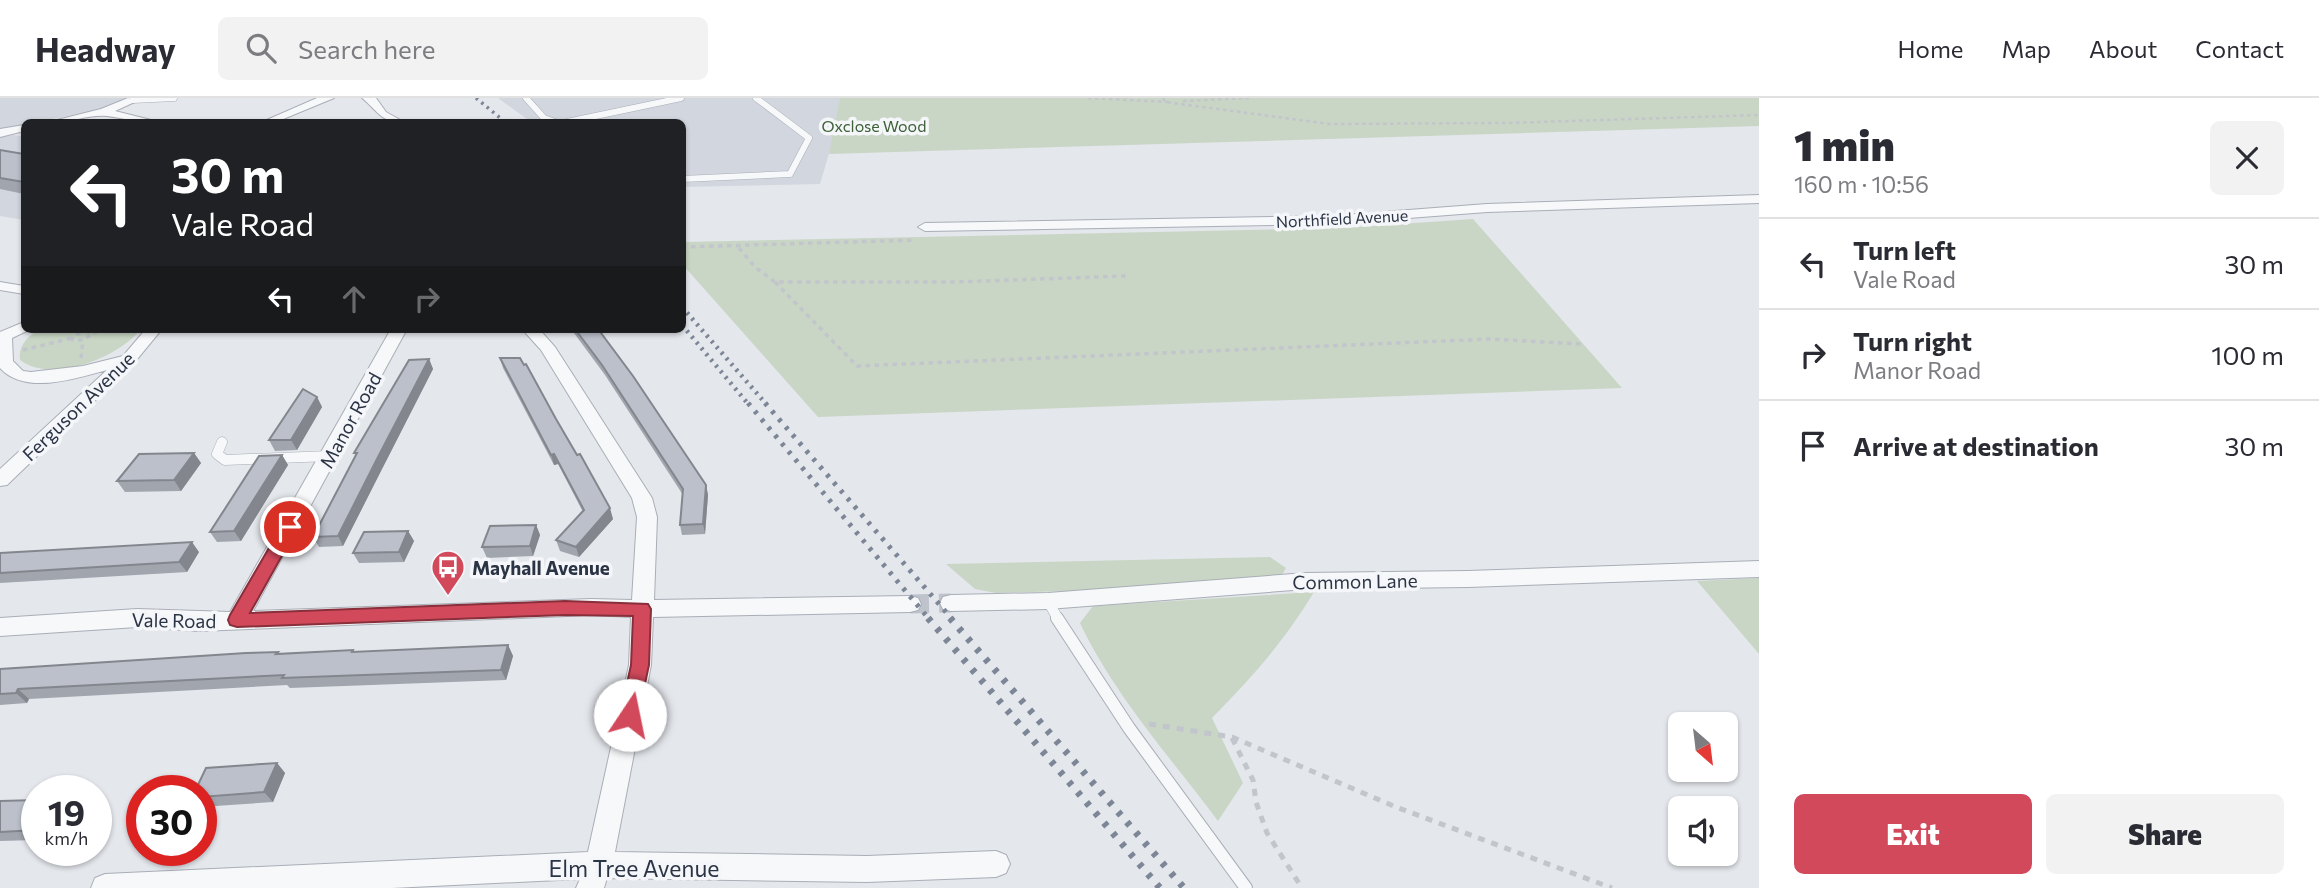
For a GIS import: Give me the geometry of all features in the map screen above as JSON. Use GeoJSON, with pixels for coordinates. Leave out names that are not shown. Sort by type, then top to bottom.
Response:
{"type":"FeatureCollection","features":[{"type":"Feature","properties":{"kind":"street"},"geometry":{"type":"LineString","coordinates":[[275,119],[329,98]]}},
{"type":"Feature","properties":{"kind":"street"},"geometry":{"type":"LineString","coordinates":[[367,98],[372,100],[382,114],[392,119]]}},
{"type":"Feature","properties":{"kind":"street"},"geometry":{"type":"LineString","coordinates":[[70,119],[104,112],[128,99]]}},
{"type":"Feature","properties":{"kind":"street"},"geometry":{"type":"LineString","coordinates":[[104,112],[135,119]]}},
{"type":"Feature","properties":{"kind":"street"},"geometry":{"type":"LineString","coordinates":[[0,133],[21,129]]}},
{"type":"Feature","properties":{"kind":"street","name":"Northfield Avenue"},"geometry":{"type":"LineString","coordinates":[[925,227],[1330,220],[1487,208],[1759,199]]}},
{"type":"Feature","properties":{"kind":"street"},"geometry":{"type":"LineString","coordinates":[[0,286],[21,290]]}},
{"type":"Feature","properties":{"kind":"street"},"geometry":{"type":"LineString","coordinates":[[21,329],[3,343],[7,368],[16,374],[45,378],[128,360]]}},
{"type":"Feature","properties":{"kind":"street","name":"Ferguson Avenue"},"geometry":{"type":"LineString","coordinates":[[0,480],[128,360],[151,333]]}},
{"type":"Feature","properties":{"kind":"street","name":"Manor Road"},"geometry":{"type":"LineString","coordinates":[[237,620],[398,333]]}},
{"type":"Feature","properties":{"kind":"street"},"geometry":{"type":"LineString","coordinates":[[534,333],[547,347],[642,498],[647,517],[640,665],[595,877]]}},
{"type":"Feature","properties":{"kind":"street","name":"Common Lane"},"geometry":{"type":"LineString","coordinates":[[951,603],[1048,601],[1306,581],[1468,579],[1759,569]]}},
{"type":"Feature","properties":{"kind":"street","name":"Vale Road"},"geometry":{"type":"LineString","coordinates":[[0,627],[142,618],[199,622],[552,608],[910,604]]}},
{"type":"Feature","properties":{"kind":"street","name":"Elm Tree Avenue"},"geometry":{"type":"LineString","coordinates":[[105,888],[595,877],[866,878],[996,864]]}},
{"type":"Feature","properties":{"kind":"lane"},"geometry":{"type":"LineString","coordinates":[[128,99],[174,98]]}},
{"type":"Feature","properties":{"kind":"lane"},"geometry":{"type":"LineString","coordinates":[[526,98],[547,119]]}},
{"type":"Feature","properties":{"kind":"lane"},"geometry":{"type":"LineString","coordinates":[[581,119],[679,98]]}},
{"type":"Feature","properties":{"kind":"lane"},"geometry":{"type":"LineString","coordinates":[[686,179],[790,174],[809,138],[756,98]]}},
{"type":"Feature","properties":{"kind":"lane"},"geometry":{"type":"LineString","coordinates":[[222,442],[217,454],[225,460],[329,456]]}},
{"type":"Feature","properties":{"kind":"lane"},"geometry":{"type":"LineString","coordinates":[[1048,601],[1064,634],[1202,834],[1246,888]]}},
{"type":"Feature","properties":{"kind":"path"},"geometry":{"type":"LineString","coordinates":[[1088,98],[1249,98]]}},
{"type":"Feature","properties":{"kind":"path"},"geometry":{"type":"LineString","coordinates":[[1164,100],[1330,124],[1506,123],[1759,115]]}},
{"type":"Feature","properties":{"kind":"path"},"geometry":{"type":"LineString","coordinates":[[686,247],[738,247],[755,267],[775,282],[857,366],[1490,340],[1583,344]]}},
{"type":"Feature","properties":{"kind":"path"},"geometry":{"type":"LineString","coordinates":[[775,282],[955,282],[1126,276]]}},
{"type":"Feature","properties":{"kind":"path"},"geometry":{"type":"LineString","coordinates":[[72,338],[79,333]]}},
{"type":"Feature","properties":{"kind":"path"},"geometry":{"type":"LineString","coordinates":[[3,343],[72,338],[83,340],[93,333]]}},
{"type":"Feature","properties":{"kind":"path"},"geometry":{"type":"LineString","coordinates":[[1124,720],[1232,737],[1396,807],[1612,888]]}},
{"type":"Feature","properties":{"kind":"path"},"geometry":{"type":"LineString","coordinates":[[1232,737],[1253,780],[1256,802],[1267,833],[1302,888]]}},
{"type":"Feature","properties":{"kind":"shaded area"},"geometry":{"type":"Polygon","coordinates":[[[0,98],[130,98],[98,110],[52,119],[21,119],[21,125],[0,129],[0,98]]]}},
{"type":"Feature","properties":{"kind":"shaded area"},"geometry":{"type":"Polygon","coordinates":[[[498,98],[840,98],[835,133],[820,184],[686,187],[686,119],[527,119],[498,98]]]}},
{"type":"Feature","properties":{"kind":"shaded area"},"geometry":{"type":"Polygon","coordinates":[[[21,136],[21,220],[0,216],[0,137],[21,136]]]}},
{"type":"Feature","properties":{"kind":"green space","name":"Oxclose Wood"},"geometry":{"type":"Polygon","coordinates":[[[840,98],[1759,98],[1759,126],[829,154],[840,98]]]}},
{"type":"Feature","properties":{"kind":"green space"},"geometry":{"type":"Polygon","coordinates":[[[1473,219],[1622,388],[818,417],[686,268],[686,242],[1343,228],[1473,219]]]}},
{"type":"Feature","properties":{"kind":"green space"},"geometry":{"type":"Polygon","coordinates":[[[137,333],[131,340],[101,358],[66,368],[49,369],[33,367],[20,360],[21,350],[32,335],[137,333]]]}},
{"type":"Feature","properties":{"kind":"green space"},"geometry":{"type":"Polygon","coordinates":[[[1270,557],[1286,568],[1280,578],[1097,590],[996,593],[975,589],[946,564],[1270,557]]]}},
{"type":"Feature","properties":{"kind":"green space"},"geometry":{"type":"Polygon","coordinates":[[[1759,578],[1759,654],[1697,581],[1759,578]]]}},
{"type":"Feature","properties":{"kind":"green space"},"geometry":{"type":"Polygon","coordinates":[[[1314,592],[1267,658],[1212,718],[1243,783],[1218,821],[1126,701],[1080,623],[1093,606],[1314,592]]]}},
{"type":"Feature","properties":{"kind":"building"},"geometry":{"type":"Polygon","coordinates":[[[0,150],[21,154],[21,182],[0,178],[0,150]]]}},
{"type":"Feature","properties":{"kind":"building"},"geometry":{"type":"Polygon","coordinates":[[[578,333],[601,333],[706,485],[703,524],[680,525],[683,489],[578,333]]]}},
{"type":"Feature","properties":{"kind":"building"},"geometry":{"type":"Polygon","coordinates":[[[500,358],[520,358],[524,365],[526,364],[610,508],[576,547],[556,540],[584,510],[554,454],[551,455],[500,358]]]}},
{"type":"Feature","properties":{"kind":"building"},"geometry":{"type":"Polygon","coordinates":[[[429,359],[338,536],[313,537],[357,453],[354,453],[409,360],[429,359]]]}},
{"type":"Feature","properties":{"kind":"building"},"geometry":{"type":"Polygon","coordinates":[[[303,389],[317,397],[291,440],[269,440],[303,389]]]}},
{"type":"Feature","properties":{"kind":"building"},"geometry":{"type":"Polygon","coordinates":[[[194,453],[174,480],[117,481],[139,454],[194,453]]]}},
{"type":"Feature","properties":{"kind":"building"},"geometry":{"type":"Polygon","coordinates":[[[282,455],[234,531],[210,532],[259,456],[282,455]]]}},
{"type":"Feature","properties":{"kind":"building"},"geometry":{"type":"Polygon","coordinates":[[[536,525],[530,546],[482,547],[490,526],[536,525]]]}},
{"type":"Feature","properties":{"kind":"building"},"geometry":{"type":"Polygon","coordinates":[[[408,531],[399,552],[353,553],[364,532],[408,531]]]}},
{"type":"Feature","properties":{"kind":"building"},"geometry":{"type":"Polygon","coordinates":[[[192,542],[179,562],[0,573],[0,553],[192,542]]]}},
{"type":"Feature","properties":{"kind":"building"},"geometry":{"type":"Polygon","coordinates":[[[508,645],[501,670],[282,678],[284,675],[18,689],[16,693],[0,694],[0,669],[246,653],[353,650],[352,652],[508,645]]]}},
{"type":"Feature","properties":{"kind":"building"},"geometry":{"type":"Polygon","coordinates":[[[277,763],[264,792],[217,796],[217,775],[203,775],[206,768],[277,763]]]}},
{"type":"Feature","properties":{"kind":"building"},"geometry":{"type":"Polygon","coordinates":[[[21,800],[21,831],[0,832],[0,801],[21,800]]]}},
{"type":"Feature","properties":{"kind":"tunnel"},"geometry":{"type":"LineString","coordinates":[[910,604],[951,603]]}},
{"type":"Feature","properties":{"kind":"railway"},"geometry":{"type":"LineString","coordinates":[[476,98],[501,119]]}},
{"type":"Feature","properties":{"kind":"railway"},"geometry":{"type":"LineString","coordinates":[[686,312],[767,405]]}},
{"type":"Feature","properties":{"kind":"railway"},"geometry":{"type":"LineString","coordinates":[[686,330],[749,405]]}},
{"type":"Feature","properties":{"kind":"railway"},"geometry":{"type":"LineString","coordinates":[[748,403],[929,619]]}},
{"type":"Feature","properties":{"kind":"railway"},"geometry":{"type":"LineString","coordinates":[[765,403],[952,619]]}},
{"type":"Feature","properties":{"kind":"railway"},"geometry":{"type":"LineString","coordinates":[[928,618],[1160,888]]}},
{"type":"Feature","properties":{"kind":"railway"},"geometry":{"type":"LineString","coordinates":[[950,618],[1184,888]]}},
{"type":"Feature","properties":{"kind":"place","name":"Mayhall Avenue"},"geometry":{"type":"Point","coordinates":[448,597]}},
{"type":"Feature","properties":{"kind":"route"},"geometry":{"type":"LineString","coordinates":[[290,527],[237,620],[434,611],[591,607],[642,609],[640,665],[630,715]]}}]}
